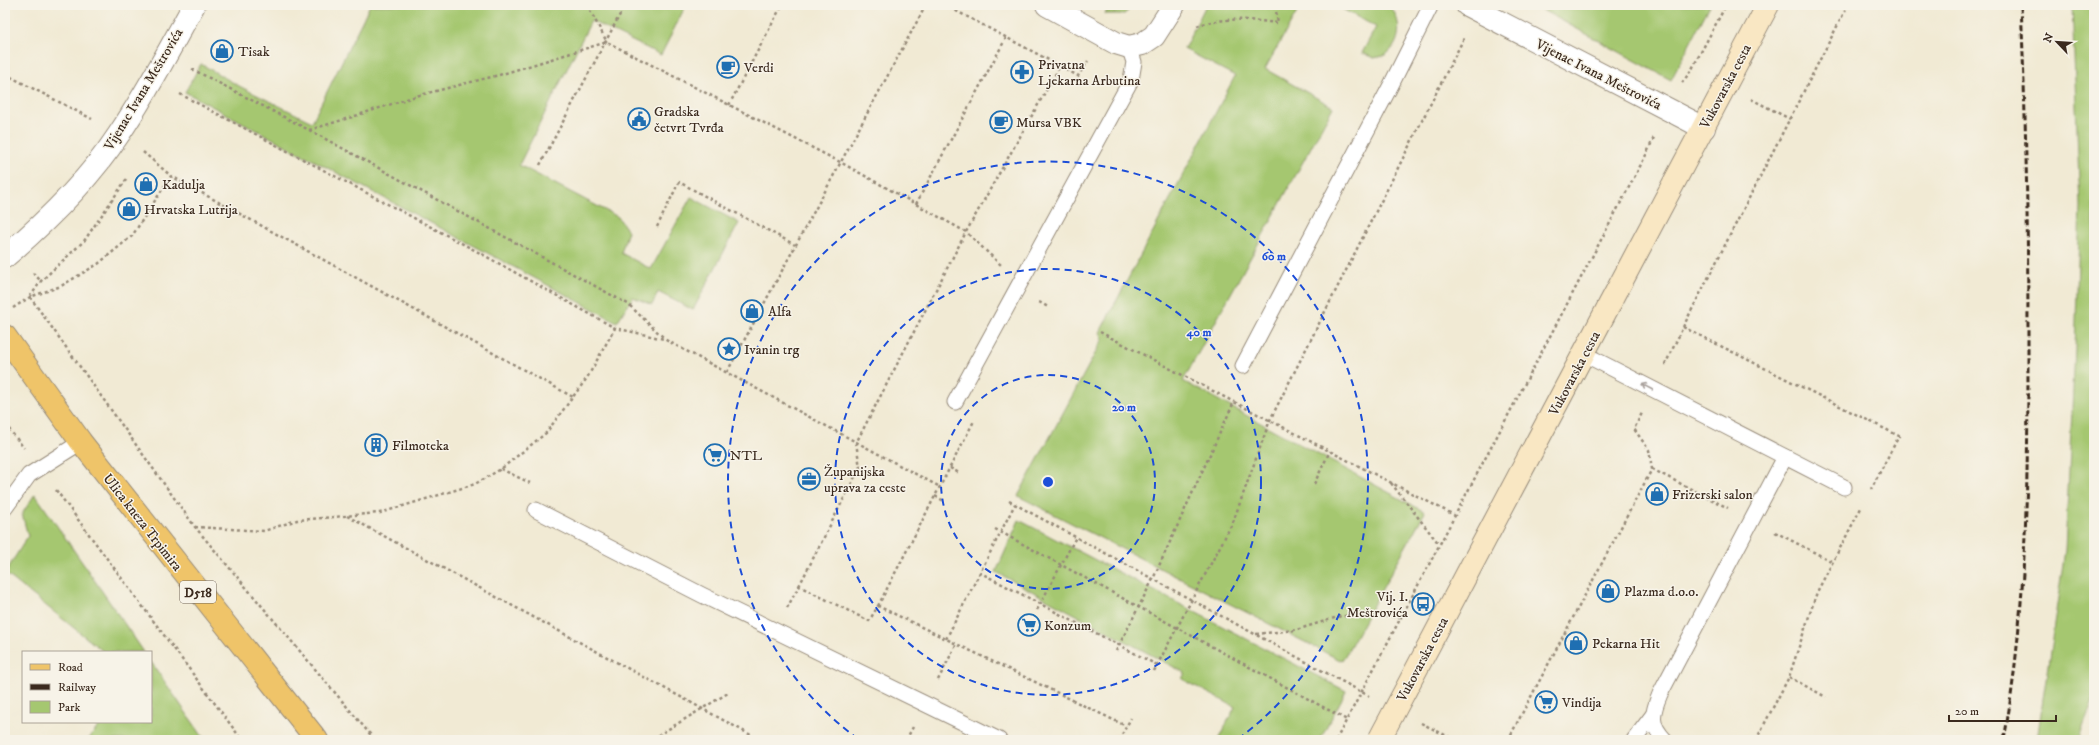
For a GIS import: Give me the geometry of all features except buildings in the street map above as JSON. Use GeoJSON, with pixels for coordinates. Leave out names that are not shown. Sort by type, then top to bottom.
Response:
{"type":"FeatureCollection","features":[{"type":"Feature","properties":{"kind":"main road","name":"Vukovarska cesta"},"geometry":{"type":"LineString","coordinates":[[1379,740],[1768,5]]}},
{"type":"Feature","properties":{"kind":"main road","name":"Ulica kneza Trpimira"},"geometry":{"type":"LineString","coordinates":[[5,336],[81,442],[317,740]]}},
{"type":"Feature","properties":{"kind":"street","name":"Vijenac Ivana Meštrovića"},"geometry":{"type":"LineString","coordinates":[[5,257],[55,210],[92,170],[119,135],[194,5]]}},
{"type":"Feature","properties":{"kind":"street"},"geometry":{"type":"LineString","coordinates":[[1047,5],[1104,36],[1129,47],[1142,44],[1154,36],[1174,5]]}},
{"type":"Feature","properties":{"kind":"street","name":"Vijenac Ivana Meštrovića"},"geometry":{"type":"LineString","coordinates":[[1467,5],[1499,13],[1666,109],[1704,128]]}},
{"type":"Feature","properties":{"kind":"lane"},"geometry":{"type":"LineString","coordinates":[[1243,366],[1391,85],[1431,5]]}},
{"type":"Feature","properties":{"kind":"lane"},"geometry":{"type":"LineString","coordinates":[[954,402],[1131,80],[1134,62],[1129,47]]}},
{"type":"Feature","properties":{"kind":"lane"},"geometry":{"type":"LineString","coordinates":[[1584,354],[1844,487]]}},
{"type":"Feature","properties":{"kind":"lane"},"geometry":{"type":"LineString","coordinates":[[5,508],[29,475],[81,442]]}},
{"type":"Feature","properties":{"kind":"lane"},"geometry":{"type":"LineString","coordinates":[[1634,740],[1652,715],[1660,694],[1785,457]]}},
{"type":"Feature","properties":{"kind":"lane"},"geometry":{"type":"LineString","coordinates":[[536,510],[702,595],[999,740]]}},
{"type":"Feature","properties":{"kind":"lane"},"geometry":{"type":"LineString","coordinates":[[1652,715],[1657,732],[1665,740]]}},
{"type":"Feature","properties":{"kind":"path"},"geometry":{"type":"LineString","coordinates":[[587,5],[607,42],[840,162],[966,232]]}},
{"type":"Feature","properties":{"kind":"path"},"geometry":{"type":"LineString","coordinates":[[540,165],[626,5]]}},
{"type":"Feature","properties":{"kind":"path"},"geometry":{"type":"LineString","coordinates":[[729,105],[782,5]]}},
{"type":"Feature","properties":{"kind":"path"},"geometry":{"type":"LineString","coordinates":[[727,372],[926,5]]}},
{"type":"Feature","properties":{"kind":"path"},"geometry":{"type":"LineString","coordinates":[[946,5],[1078,76],[1104,36]]}},
{"type":"Feature","properties":{"kind":"path"},"geometry":{"type":"LineString","coordinates":[[1193,28],[1207,23],[1238,18],[1278,23],[1275,5]]}},
{"type":"Feature","properties":{"kind":"path"},"geometry":{"type":"LineString","coordinates":[[1336,740],[1646,155],[1666,109],[1692,69],[1726,5]]}},
{"type":"Feature","properties":{"kind":"path"},"geometry":{"type":"LineString","coordinates":[[1907,10],[1912,5]]}},
{"type":"Feature","properties":{"kind":"path"},"geometry":{"type":"LineString","coordinates":[[1154,671],[1233,522],[1270,420],[1465,36]]}},
{"type":"Feature","properties":{"kind":"path"},"geometry":{"type":"LineString","coordinates":[[916,204],[1006,38]]}},
{"type":"Feature","properties":{"kind":"path"},"geometry":{"type":"LineString","coordinates":[[309,130],[416,96],[499,74],[607,42]]}},
{"type":"Feature","properties":{"kind":"path"},"geometry":{"type":"LineString","coordinates":[[189,75],[195,63]]}},
{"type":"Feature","properties":{"kind":"path"},"geometry":{"type":"LineString","coordinates":[[786,611],[860,467],[856,443],[966,232],[1060,66]]}},
{"type":"Feature","properties":{"kind":"path"},"geometry":{"type":"LineString","coordinates":[[192,69],[309,130],[628,304],[664,339]]}},
{"type":"Feature","properties":{"kind":"path"},"geometry":{"type":"LineString","coordinates":[[182,87],[179,94],[480,253],[615,328],[664,339],[940,487]]}},
{"type":"Feature","properties":{"kind":"path"},"geometry":{"type":"LineString","coordinates":[[11,309],[30,297],[67,283],[98,264],[132,236],[171,176],[573,397]]}},
{"type":"Feature","properties":{"kind":"path"},"geometry":{"type":"LineString","coordinates":[[657,227],[679,182],[795,245]]}},
{"type":"Feature","properties":{"kind":"path"},"geometry":{"type":"LineString","coordinates":[[30,297],[196,527],[375,740]]}},
{"type":"Feature","properties":{"kind":"path"},"geometry":{"type":"LineString","coordinates":[[1037,302],[1048,307]]}},
{"type":"Feature","properties":{"kind":"path"},"geometry":{"type":"LineString","coordinates":[[196,527],[264,530],[298,520],[380,513],[468,486],[501,469],[546,433],[587,378],[615,328]]}},
{"type":"Feature","properties":{"kind":"path"},"geometry":{"type":"LineString","coordinates":[[1100,332],[1454,515]]}},
{"type":"Feature","properties":{"kind":"path"},"geometry":{"type":"LineString","coordinates":[[1116,652],[1153,578],[1234,402]]}},
{"type":"Feature","properties":{"kind":"path"},"geometry":{"type":"LineString","coordinates":[[5,424],[40,468],[242,740]]}},
{"type":"Feature","properties":{"kind":"path"},"geometry":{"type":"LineString","coordinates":[[1314,484],[1330,451]]}},
{"type":"Feature","properties":{"kind":"path"},"geometry":{"type":"LineString","coordinates":[[950,468],[959,473]]}},
{"type":"Feature","properties":{"kind":"path"},"geometry":{"type":"LineString","coordinates":[[501,469],[537,487]]}},
{"type":"Feature","properties":{"kind":"path"},"geometry":{"type":"LineString","coordinates":[[1389,482],[1439,544]]}},
{"type":"Feature","properties":{"kind":"path"},"geometry":{"type":"LineString","coordinates":[[935,496],[944,501]]}},
{"type":"Feature","properties":{"kind":"path"},"geometry":{"type":"LineString","coordinates":[[1009,501],[1395,710],[1454,740]]}},
{"type":"Feature","properties":{"kind":"path"},"geometry":{"type":"LineString","coordinates":[[946,638],[979,572],[1016,504]]}},
{"type":"Feature","properties":{"kind":"path"},"geometry":{"type":"LineString","coordinates":[[346,516],[760,740]]}},
{"type":"Feature","properties":{"kind":"path"},"geometry":{"type":"LineString","coordinates":[[995,529],[1138,608],[1347,720]]}},
{"type":"Feature","properties":{"kind":"path"},"geometry":{"type":"LineString","coordinates":[[1038,610],[1076,537]]}},
{"type":"Feature","properties":{"kind":"path"},"geometry":{"type":"LineString","coordinates":[[979,572],[1157,665]]}},
{"type":"Feature","properties":{"kind":"path"},"geometry":{"type":"LineString","coordinates":[[799,586],[869,621],[878,606],[1126,726]]}},
{"type":"Feature","properties":{"kind":"path"},"geometry":{"type":"LineString","coordinates":[[1254,634],[1296,630],[1341,616],[1401,617]]}},
{"type":"Feature","properties":{"kind":"path"},"geometry":{"type":"LineString","coordinates":[[1789,677],[1826,697]]}},
{"type":"Feature","properties":{"kind":"path"},"geometry":{"type":"LineString","coordinates":[[654,740],[728,693]]}},
{"type":"Feature","properties":{"kind":"path"},"geometry":{"type":"LineString","coordinates":[[1119,740],[1131,718]]}},
{"type":"Feature","properties":{"kind":"green space"},"geometry":{"type":"Polygon","coordinates":[[[370,5],[686,5],[661,55],[591,21],[519,165],[618,217],[628,231],[621,253],[651,269],[691,197],[739,223],[693,310],[658,292],[652,305],[633,297],[617,322],[185,92],[201,64],[239,86],[312,122],[370,5]]]}},
{"type":"Feature","properties":{"kind":"green space"},"geometry":{"type":"Polygon","coordinates":[[[1110,5],[1135,5],[1124,14],[1105,14],[1110,5]]]}},
{"type":"Feature","properties":{"kind":"green space"},"geometry":{"type":"Polygon","coordinates":[[[1206,5],[1301,5],[1265,69],[1333,107],[1183,381],[1425,512],[1342,661],[1018,496],[1103,339],[1100,332],[1235,76],[1184,49],[1206,5]]]}},
{"type":"Feature","properties":{"kind":"green space"},"geometry":{"type":"Polygon","coordinates":[[[1335,5],[1389,5],[1396,16],[1399,29],[1393,48],[1385,55],[1374,58],[1362,53],[1376,27],[1335,5]]]}},
{"type":"Feature","properties":{"kind":"green space"},"geometry":{"type":"Polygon","coordinates":[[[1533,5],[1710,5],[1671,80],[1533,5]]]}},
{"type":"Feature","properties":{"kind":"green space"},"geometry":{"type":"Polygon","coordinates":[[[2072,5],[2094,5],[2094,699],[2078,740],[2037,740],[2065,550],[2075,349],[2080,206],[2072,5]]]}},
{"type":"Feature","properties":{"kind":"green space"},"geometry":{"type":"Polygon","coordinates":[[[35,494],[143,651],[103,651],[5,573],[28,536],[22,514],[35,494]]]}},
{"type":"Feature","properties":{"kind":"green space"},"geometry":{"type":"Polygon","coordinates":[[[1019,520],[1346,691],[1320,740],[1218,740],[1235,707],[1182,679],[1185,673],[996,572],[1019,520]]]}},
{"type":"Feature","properties":{"kind":"green space"},"geometry":{"type":"Polygon","coordinates":[[[152,663],[205,740],[88,740],[101,723],[152,723],[152,663]]]}},
{"type":"Feature","properties":{"kind":"railway"},"geometry":{"type":"LineString","coordinates":[[2004,740],[2012,691],[2022,593],[2025,543],[2028,395],[2028,260],[2021,5]]}},
{"type":"Feature","properties":{"kind":"place","name":"Tisak"},"geometry":{"type":"Point","coordinates":[222,51]}},
{"type":"Feature","properties":{"kind":"place","name":"Verdi"},"geometry":{"type":"Point","coordinates":[728,67]}},
{"type":"Feature","properties":{"kind":"place","name":"Privatna Ljekarna Arbutina"},"geometry":{"type":"Point","coordinates":[1022,72]}},
{"type":"Feature","properties":{"kind":"place","name":"Gradska četvrt Tvrđa"},"geometry":{"type":"Point","coordinates":[639,119]}},
{"type":"Feature","properties":{"kind":"place","name":"Mursa VBK"},"geometry":{"type":"Point","coordinates":[1001,122]}},
{"type":"Feature","properties":{"kind":"place","name":"Kadulja"},"geometry":{"type":"Point","coordinates":[146,184]}},
{"type":"Feature","properties":{"kind":"place","name":"Hrvatska Lutrija"},"geometry":{"type":"Point","coordinates":[129,209]}},
{"type":"Feature","properties":{"kind":"place","name":"Alfa"},"geometry":{"type":"Point","coordinates":[752,311]}},
{"type":"Feature","properties":{"kind":"place","name":"Ivanin trg"},"geometry":{"type":"Point","coordinates":[729,349]}},
{"type":"Feature","properties":{"kind":"place","name":"Filmoteka"},"geometry":{"type":"Point","coordinates":[376,445]}},
{"type":"Feature","properties":{"kind":"place","name":"NTL"},"geometry":{"type":"Point","coordinates":[715,455]}},
{"type":"Feature","properties":{"kind":"place","name":"Županijska uprava za ceste"},"geometry":{"type":"Point","coordinates":[809,479]}},
{"type":"Feature","properties":{"kind":"place","name":"Frizerski salon"},"geometry":{"type":"Point","coordinates":[1657,494]}},
{"type":"Feature","properties":{"kind":"place","name":"Plazma d.o.o."},"geometry":{"type":"Point","coordinates":[1608,591]}},
{"type":"Feature","properties":{"kind":"place","name":"Vij. I. Meštrovića"},"geometry":{"type":"Point","coordinates":[1423,604]}},
{"type":"Feature","properties":{"kind":"place","name":"Konzum"},"geometry":{"type":"Point","coordinates":[1029,625]}},
{"type":"Feature","properties":{"kind":"place","name":"Pekarna Hit"},"geometry":{"type":"Point","coordinates":[1576,643]}},
{"type":"Feature","properties":{"kind":"place","name":"Vindija"},"geometry":{"type":"Point","coordinates":[1546,702]}}]}
